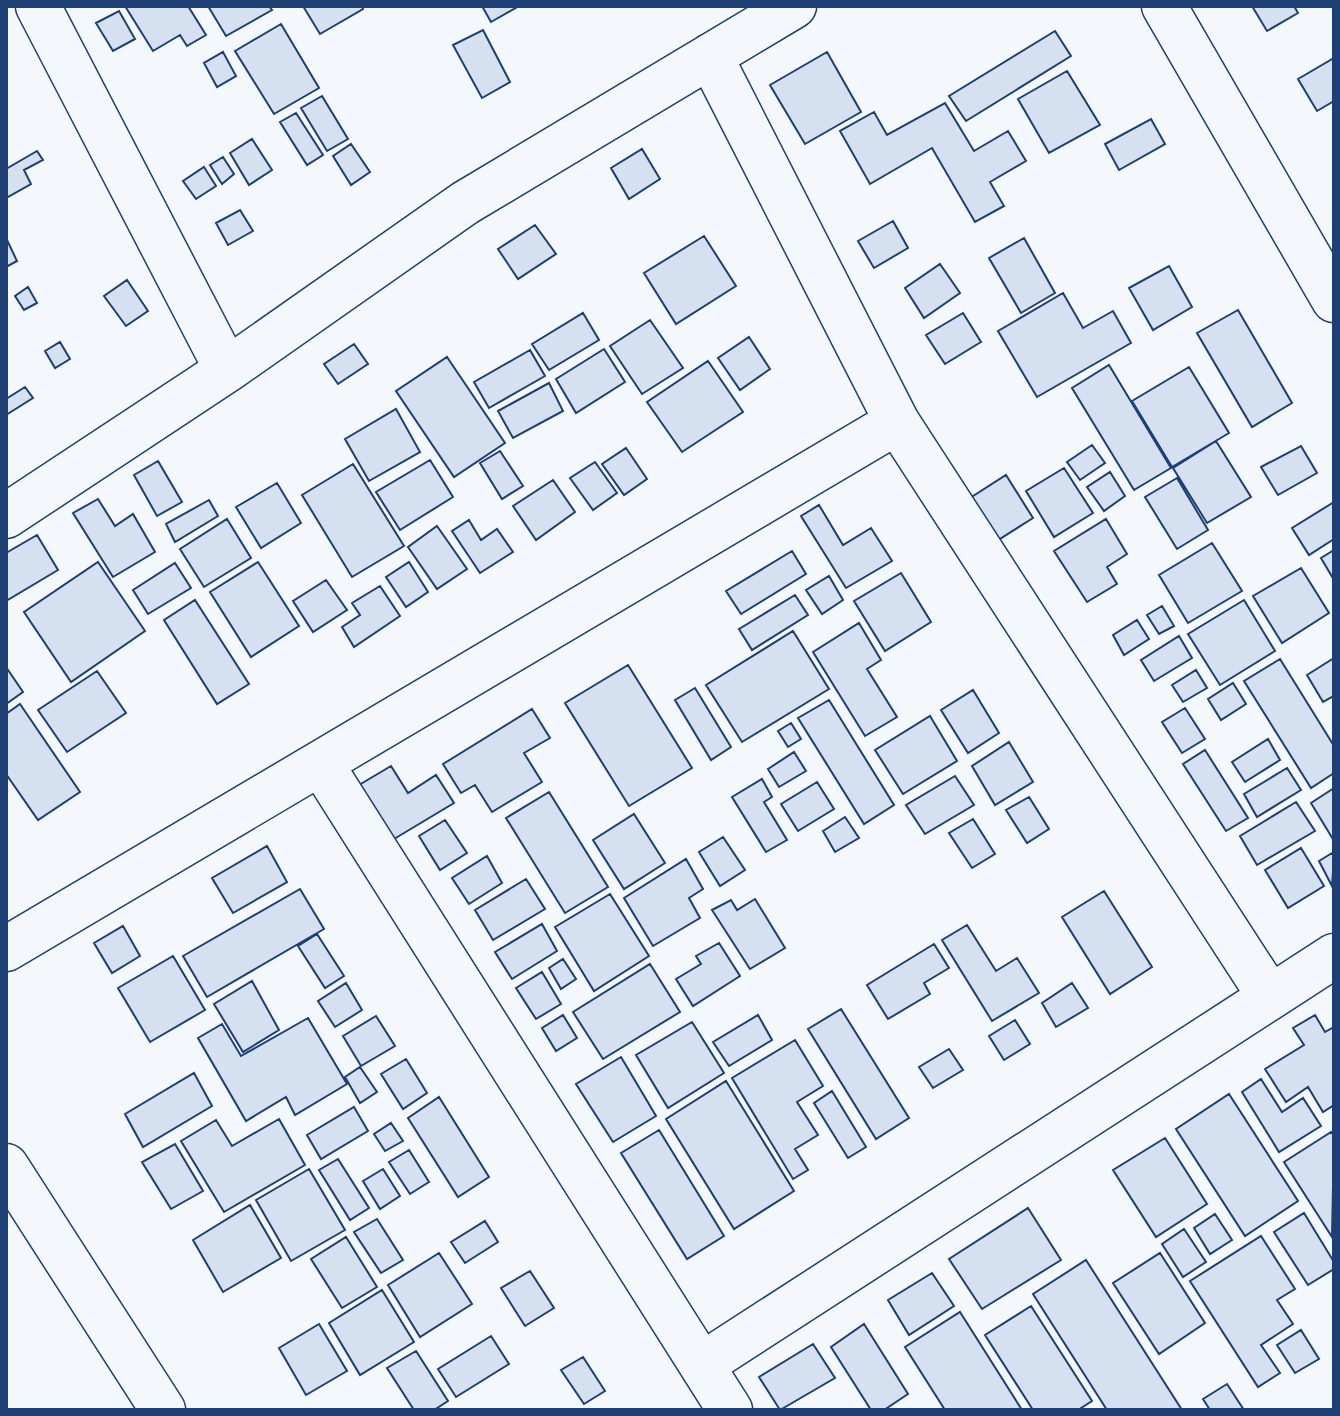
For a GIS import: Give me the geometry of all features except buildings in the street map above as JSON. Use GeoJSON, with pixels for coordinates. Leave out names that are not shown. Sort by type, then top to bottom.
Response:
{"type":"FeatureCollection","features":[{"type":"Feature","properties":{"kind":"street"},"geometry":{"type":"LineString","coordinates":[[38,6],[227,370]]}},
{"type":"Feature","properties":{"kind":"street"},"geometry":{"type":"LineString","coordinates":[[6,516],[227,370],[465,203],[794,6]]}},
{"type":"Feature","properties":{"kind":"street"},"geometry":{"type":"LineString","coordinates":[[1164,6],[1334,300]]}},
{"type":"Feature","properties":{"kind":"street"},"geometry":{"type":"LineString","coordinates":[[710,56],[897,422],[1270,997]]}},
{"type":"Feature","properties":{"kind":"street"},"geometry":{"type":"LineString","coordinates":[[6,949],[897,422]]}},
{"type":"Feature","properties":{"kind":"street"},"geometry":{"type":"LineString","coordinates":[[321,764],[730,1410]]}},
{"type":"Feature","properties":{"kind":"street"},"geometry":{"type":"LineString","coordinates":[[703,1364],[1334,956]]}},
{"type":"Feature","properties":{"kind":"street"},"geometry":{"type":"LineString","coordinates":[[6,1166],[163,1410]]}}]}
